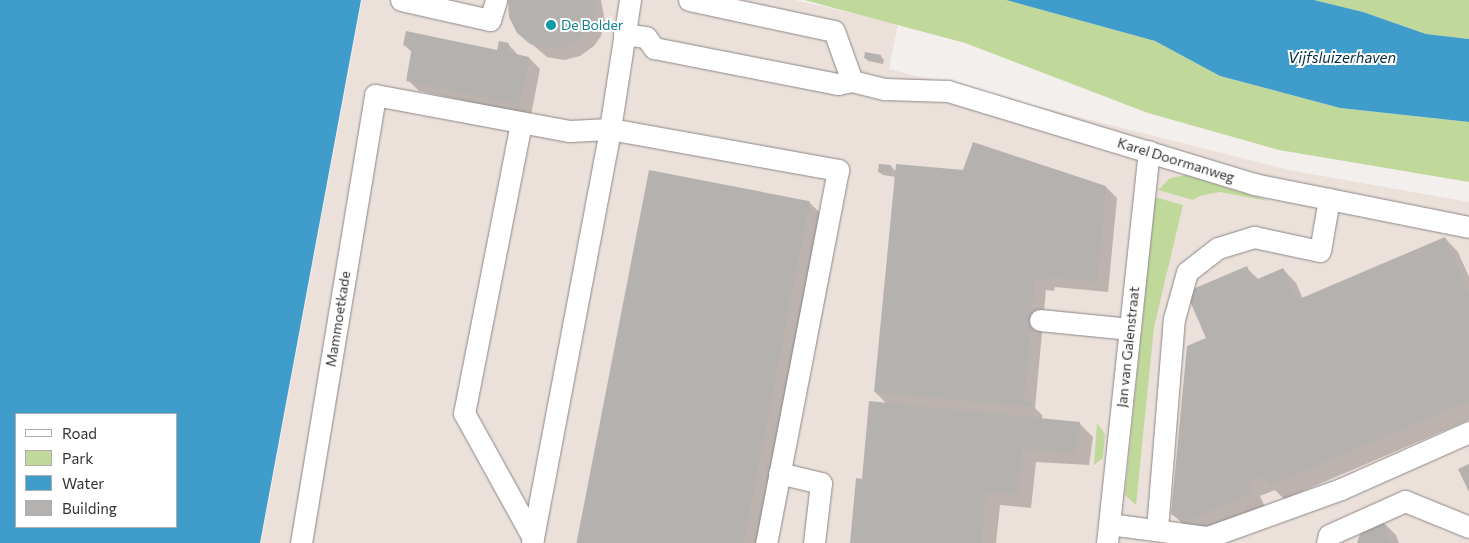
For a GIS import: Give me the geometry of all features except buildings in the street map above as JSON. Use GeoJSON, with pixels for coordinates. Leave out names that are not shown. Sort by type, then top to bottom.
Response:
{"type":"FeatureCollection","features":[{"type":"Feature","properties":{"kind":"street"},"geometry":{"type":"LineString","coordinates":[[402,0],[490,20],[496,0]]}},
{"type":"Feature","properties":{"kind":"street"},"geometry":{"type":"LineString","coordinates":[[533,540],[610,129],[630,0]]}},
{"type":"Feature","properties":{"kind":"street"},"geometry":{"type":"LineString","coordinates":[[689,0],[834,31],[852,81]]}},
{"type":"Feature","properties":{"kind":"street","name":"Karel Doormanweg"},"geometry":{"type":"LineString","coordinates":[[624,34],[646,37],[654,48],[838,84],[852,81],[885,89],[948,91],[1254,184],[1469,227]]}},
{"type":"Feature","properties":{"kind":"street","name":"Mammoetkade"},"geometry":{"type":"LineString","coordinates":[[301,543],[375,95],[521,123]]}},
{"type":"Feature","properties":{"kind":"street"},"geometry":{"type":"LineString","coordinates":[[533,540],[464,413],[521,123],[570,131],[610,129],[838,170],[766,543]]}},
{"type":"Feature","properties":{"kind":"street","name":"Jan van Galenstraat"},"geometry":{"type":"LineString","coordinates":[[1108,534],[1149,151]]}},
{"type":"Feature","properties":{"kind":"street"},"geometry":{"type":"LineString","coordinates":[[1157,529],[1174,319],[1187,272],[1218,248],[1254,237],[1320,251],[1329,199]]}},
{"type":"Feature","properties":{"kind":"street"},"geometry":{"type":"LineString","coordinates":[[1040,320],[1130,329]]}},
{"type":"Feature","properties":{"kind":"street"},"geometry":{"type":"LineString","coordinates":[[1108,534],[1157,529],[1208,537],[1341,488],[1469,432]]}},
{"type":"Feature","properties":{"kind":"street"},"geometry":{"type":"LineString","coordinates":[[780,473],[821,483],[814,543]]}},
{"type":"Feature","properties":{"kind":"street"},"geometry":{"type":"LineString","coordinates":[[1327,543],[1330,535],[1405,502],[1469,527]]}},
{"type":"Feature","properties":{"kind":"shaded area"},"geometry":{"type":"Polygon","coordinates":[[[362,0],[795,0],[898,24],[889,69],[1289,170],[1469,202],[1469,543],[261,543],[362,0]]]}},
{"type":"Feature","properties":{"kind":"green space"},"geometry":{"type":"Polygon","coordinates":[[[804,0],[1006,0],[1155,41],[1220,76],[1340,108],[1469,122],[1469,182],[1279,150],[1148,113],[965,43],[804,0]]]}},
{"type":"Feature","properties":{"kind":"green space"},"geometry":{"type":"Polygon","coordinates":[[[1314,0],[1469,0],[1469,39],[1426,34],[1363,12],[1314,0]]]}},
{"type":"Feature","properties":{"kind":"green space"},"geometry":{"type":"Polygon","coordinates":[[[1186,175],[1269,201],[1219,192],[1200,196],[1193,200],[1158,190],[1170,178],[1186,175]]]}},
{"type":"Feature","properties":{"kind":"green space"},"geometry":{"type":"Polygon","coordinates":[[[1155,197],[1183,205],[1154,327],[1136,505],[1125,495],[1155,197]]]}},
{"type":"Feature","properties":{"kind":"green space"},"geometry":{"type":"Polygon","coordinates":[[[1097,423],[1105,434],[1103,458],[1094,465],[1097,423]]]}},
{"type":"Feature","properties":{"kind":"water"},"geometry":{"type":"Polygon","coordinates":[[[0,0],[361,0],[260,543],[0,543],[0,0]]]}},
{"type":"Feature","properties":{"kind":"water","name":"Vijfsluizerhaven"},"geometry":{"type":"Polygon","coordinates":[[[1006,0],[1314,0],[1363,12],[1426,34],[1469,39],[1469,122],[1340,108],[1220,76],[1155,41],[1006,0]]]}},
{"type":"Feature","properties":{"kind":"place","name":"De Bolder"},"geometry":{"type":"Point","coordinates":[551,25]}}]}
